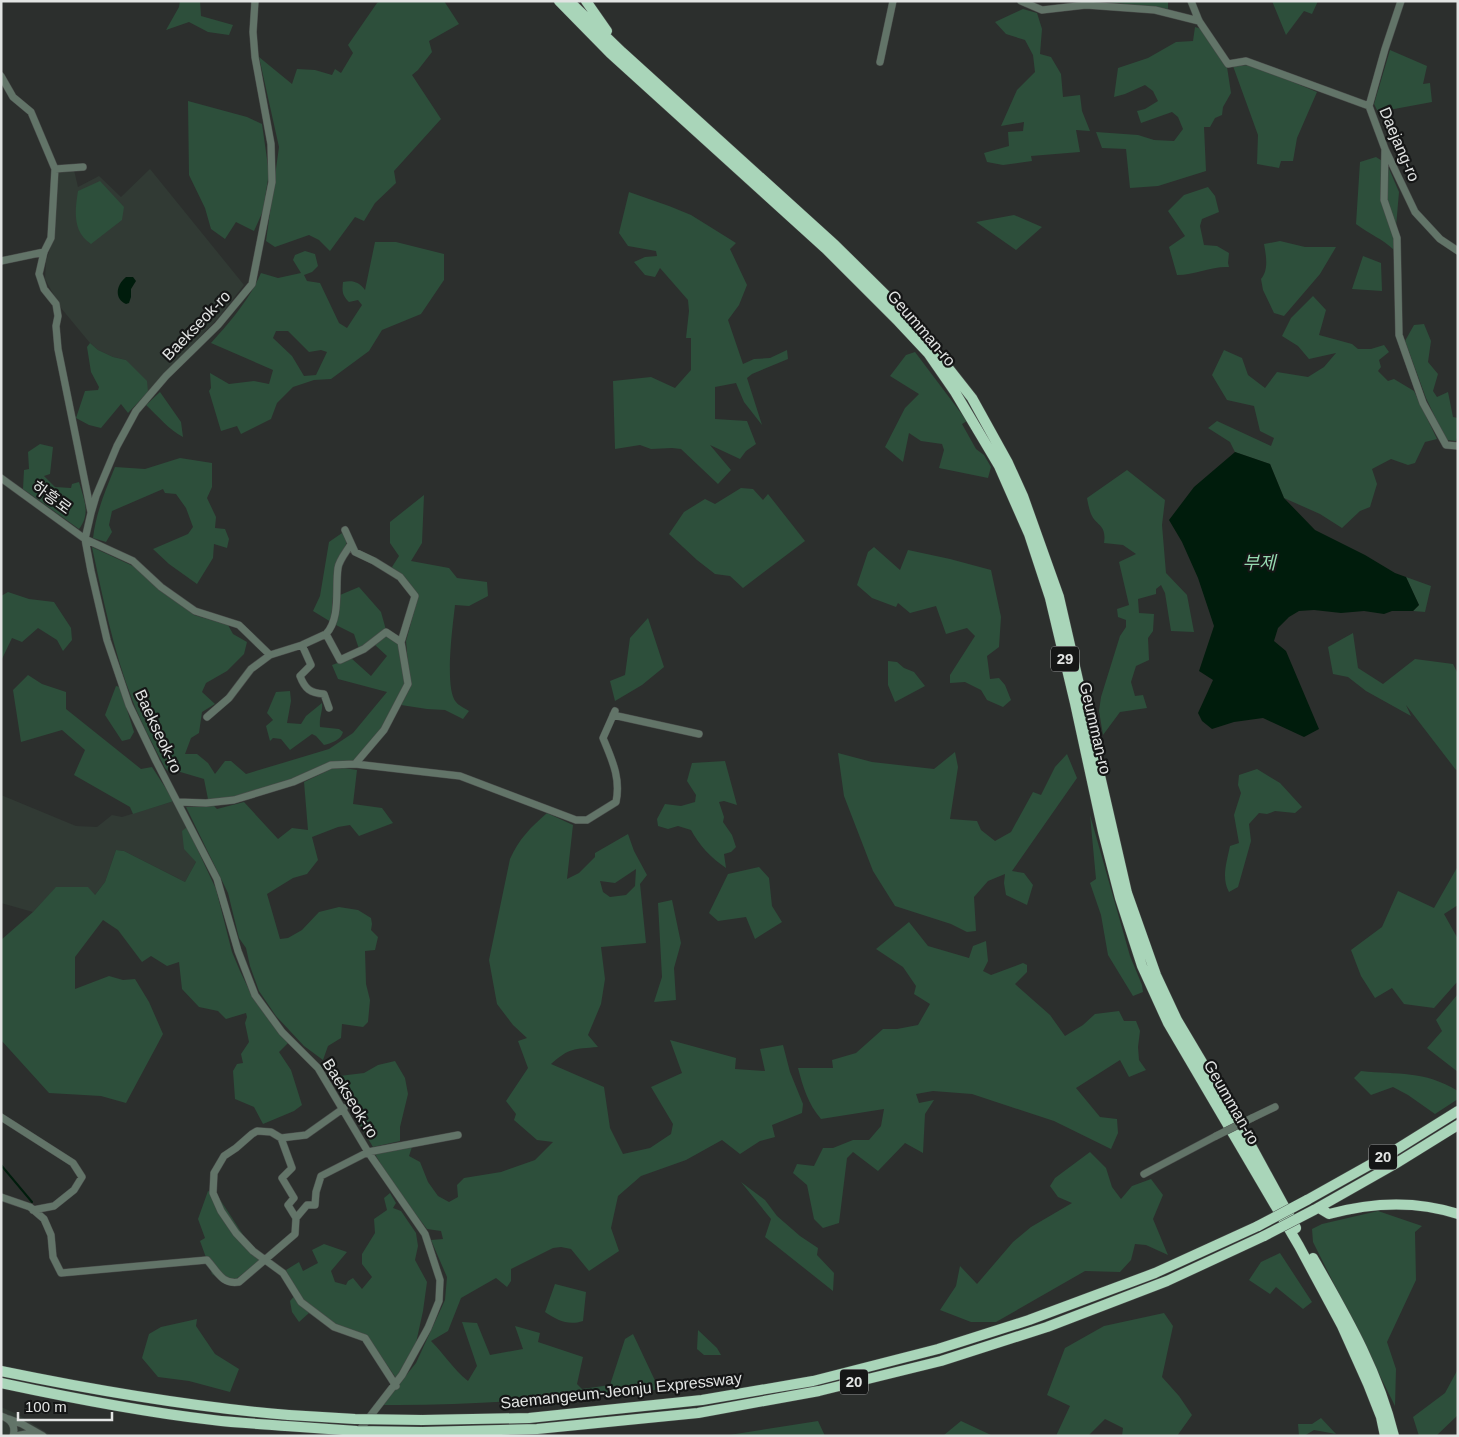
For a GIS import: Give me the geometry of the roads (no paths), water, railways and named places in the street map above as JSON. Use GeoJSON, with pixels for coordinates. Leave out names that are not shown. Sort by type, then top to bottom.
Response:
{"type":"FeatureCollection","features":[{"type":"Feature","properties":{"kind":"highway"},"geometry":{"type":"LineString","coordinates":[[550,1],[566,18],[610,53]]}},
{"type":"Feature","properties":{"kind":"highway","name":"Geumman-ro"},"geometry":{"type":"LineString","coordinates":[[559,1],[610,53],[826,248],[898,321],[928,353],[955,392],[999,466],[1029,534],[1050,598],[1103,832],[1120,898],[1142,966],[1168,1023],[1299,1246],[1342,1326],[1368,1384],[1386,1436]]}},
{"type":"Feature","properties":{"kind":"highway","name":"Geumman-ro"},"geometry":{"type":"LineString","coordinates":[[569,1],[622,52],[835,245],[909,318],[972,398],[1008,463],[1023,496],[1059,597],[1127,892],[1156,975],[1177,1020],[1243,1131],[1305,1245],[1351,1324],[1376,1377],[1394,1436]]}},
{"type":"Feature","properties":{"kind":"highway"},"geometry":{"type":"LineString","coordinates":[[586,1],[622,52]]}},
{"type":"Feature","properties":{"kind":"highway","name":"Saemangeum-Jeonju Expressway"},"geometry":{"type":"LineString","coordinates":[[1,1371],[122,1395],[238,1411],[355,1419],[422,1420],[539,1417],[702,1400],[813,1381],[938,1349],[1029,1320],[1155,1273],[1258,1226],[1307,1200],[1389,1154],[1458,1111]]}},
{"type":"Feature","properties":{"kind":"highway","name":"Saemangeum-Jeonju Expressway"},"geometry":{"type":"LineString","coordinates":[[1,1383],[75,1399],[153,1412],[214,1420],[357,1431],[422,1432],[537,1429],[698,1413],[819,1391],[941,1361],[1047,1328],[1167,1281],[1264,1236],[1395,1164],[1458,1125]]}},
{"type":"Feature","properties":{"kind":"highway"},"geometry":{"type":"LineString","coordinates":[[1316,1209],[1329,1214],[1368,1205],[1389,1203],[1438,1208],[1458,1214]]}},
{"type":"Feature","properties":{"kind":"street","name":"Baekseok-ro"},"geometry":{"type":"LineString","coordinates":[[255,1],[254,57],[271,144],[272,182],[252,284],[218,325],[166,376],[136,411],[118,446],[91,513],[86,539],[90,570],[107,640],[129,705],[217,880],[238,951],[255,995],[282,1032],[318,1068],[344,1108],[368,1152],[425,1234],[440,1280],[439,1301],[428,1328],[396,1385],[354,1436]]}},
{"type":"Feature","properties":{"kind":"street"},"geometry":{"type":"LineString","coordinates":[[880,62],[893,1]]}},
{"type":"Feature","properties":{"kind":"street"},"geometry":{"type":"LineString","coordinates":[[1021,1],[1042,10],[1086,5],[1155,10],[1199,21]]}},
{"type":"Feature","properties":{"kind":"street"},"geometry":{"type":"LineString","coordinates":[[1190,1],[1199,21],[1228,64],[1246,61],[1369,106]]}},
{"type":"Feature","properties":{"kind":"street","name":"Daejang-ro"},"geometry":{"type":"LineString","coordinates":[[1401,1],[1384,49],[1369,106],[1385,150],[1415,212],[1440,239],[1458,251]]}},
{"type":"Feature","properties":{"kind":"street"},"geometry":{"type":"LineString","coordinates":[[1,76],[13,97],[31,112],[53,160],[55,169],[51,238],[44,252],[39,274],[44,289],[56,304],[58,349],[91,513]]}},
{"type":"Feature","properties":{"kind":"street"},"geometry":{"type":"LineString","coordinates":[[1385,150],[1384,200],[1397,238],[1399,335],[1423,403],[1435,427],[1446,445],[1458,446]]}},
{"type":"Feature","properties":{"kind":"street"},"geometry":{"type":"LineString","coordinates":[[55,169],[83,167]]}},
{"type":"Feature","properties":{"kind":"street"},"geometry":{"type":"LineString","coordinates":[[1,261],[44,252]]}},
{"type":"Feature","properties":{"kind":"street","name":"하흥로"},"geometry":{"type":"LineString","coordinates":[[1,478],[86,539],[133,561],[161,587],[195,612],[239,625],[270,654]]}},
{"type":"Feature","properties":{"kind":"street"},"geometry":{"type":"LineString","coordinates":[[345,530],[355,552],[400,577],[414,596],[401,642],[408,684],[384,730],[354,764]]}},
{"type":"Feature","properties":{"kind":"street"},"geometry":{"type":"LineString","coordinates":[[207,717],[230,698],[251,669],[270,654],[302,646],[326,634],[332,628],[336,603],[338,566],[351,544]]}},
{"type":"Feature","properties":{"kind":"street"},"geometry":{"type":"LineString","coordinates":[[326,634],[340,660],[364,649],[386,632],[401,642]]}},
{"type":"Feature","properties":{"kind":"street"},"geometry":{"type":"LineString","coordinates":[[302,646],[311,665],[300,676],[305,687],[313,694],[324,694],[329,708]]}},
{"type":"Feature","properties":{"kind":"street"},"geometry":{"type":"LineString","coordinates":[[178,802],[206,803],[234,800],[294,782],[331,766],[354,764],[460,776],[576,820],[588,820],[616,802],[618,778],[604,738],[614,713],[699,734]]}},
{"type":"Feature","properties":{"kind":"street"},"geometry":{"type":"LineString","coordinates":[[1144,1174],[1275,1107]]}},
{"type":"Feature","properties":{"kind":"street"},"geometry":{"type":"LineString","coordinates":[[344,1108],[306,1135],[281,1138],[271,1132],[257,1131],[224,1156],[214,1174],[213,1192],[221,1211],[236,1233],[253,1251],[283,1273],[301,1302],[334,1327],[366,1338],[396,1385]]}},
{"type":"Feature","properties":{"kind":"street"},"geometry":{"type":"LineString","coordinates":[[1,1118],[73,1163],[82,1176],[74,1190],[54,1206],[33,1210]]}},
{"type":"Feature","properties":{"kind":"street"},"geometry":{"type":"LineString","coordinates":[[296,1218],[307,1205],[315,1205],[316,1192],[321,1176],[368,1152],[458,1134]]}},
{"type":"Feature","properties":{"kind":"street"},"geometry":{"type":"LineString","coordinates":[[1,1197],[30,1207],[44,1219],[51,1235],[53,1257],[61,1273],[207,1260],[226,1282],[239,1282],[295,1234],[296,1218],[288,1204],[294,1198],[282,1178],[292,1168],[281,1138]]}},
{"type":"Feature","properties":{"kind":"street"},"geometry":{"type":"LineString","coordinates":[[5,1417],[13,1425],[14,1436],[35,1432]]}},
{"type":"Feature","properties":{"kind":"street"},"geometry":{"type":"LineString","coordinates":[[5,1417],[43,1436]]}},
{"type":"Feature","properties":{"kind":"water"},"geometry":{"type":"Polygon","coordinates":[[[126,277],[133,277],[136,281],[131,289],[129,303],[126,304],[122,302],[118,295],[118,288],[126,277]]]}},
{"type":"Feature","properties":{"kind":"water","name":"부제"},"geometry":{"type":"Polygon","coordinates":[[[1235,452],[1270,464],[1284,498],[1315,530],[1406,577],[1419,605],[1413,611],[1392,611],[1384,614],[1364,611],[1341,613],[1314,610],[1299,611],[1289,617],[1278,628],[1274,641],[1286,651],[1319,729],[1304,737],[1263,718],[1234,722],[1212,729],[1202,721],[1198,713],[1213,680],[1199,671],[1214,626],[1198,578],[1182,542],[1169,520],[1194,487],[1235,452]]]}},
{"type":"Feature","properties":{"kind":"waterway"},"geometry":{"type":"LineString","coordinates":[[1,1165],[32,1202]]}}]}
